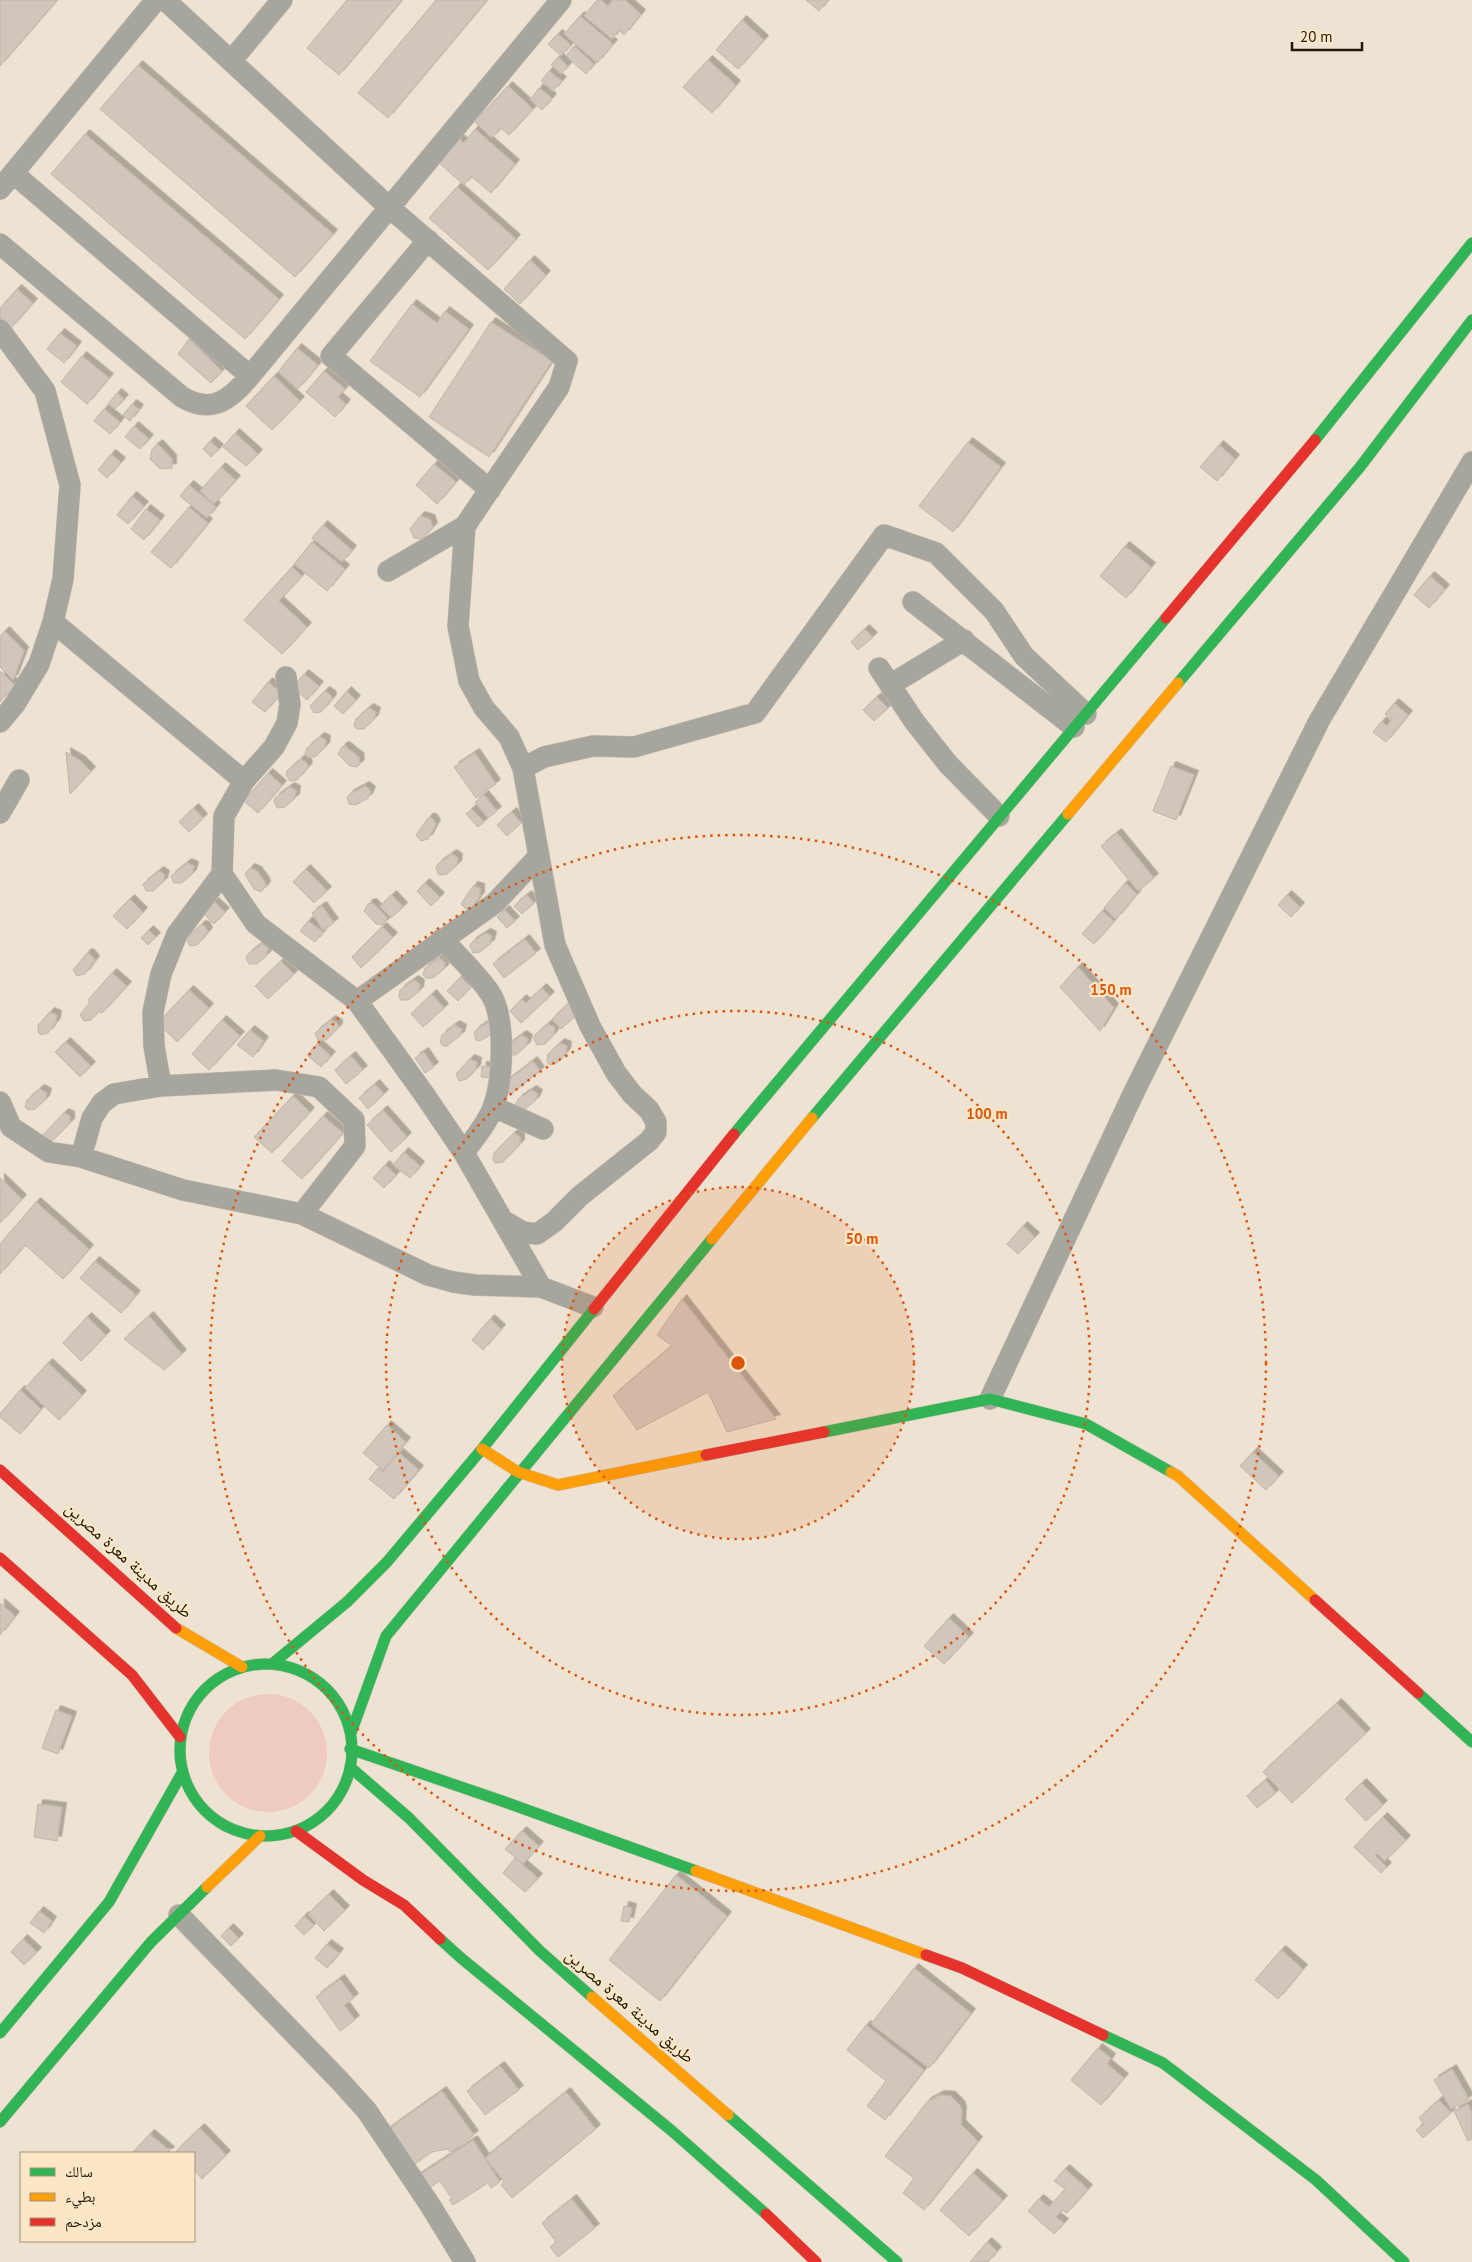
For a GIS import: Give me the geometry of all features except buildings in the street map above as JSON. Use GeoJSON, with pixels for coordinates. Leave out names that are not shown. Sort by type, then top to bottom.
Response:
{"type":"FeatureCollection","features":[{"type":"Feature","properties":{"kind":"main road"},"geometry":{"type":"LineString","coordinates":[[272,1664],[348,1602],[387,1562],[482,1449],[593,1307],[716,1156],[1355,392],[1472,242]]}},
{"type":"Feature","properties":{"kind":"main road"},"geometry":{"type":"LineString","coordinates":[[351,1733],[343,1711],[326,1687],[301,1671],[272,1664],[242,1667],[220,1677],[201,1693],[187,1714],[180,1737],[182,1772],[193,1797],[211,1817],[234,1830],[260,1836],[296,1831],[316,1820],[333,1804],[346,1783],[350,1767],[351,1733],[386,1636],[765,1173],[1360,467],[1472,320]]}},
{"type":"Feature","properties":{"kind":"main road"},"geometry":{"type":"LineString","coordinates":[[482,1449],[503,1465],[518,1473],[542,1482],[558,1485],[766,1442],[990,1399],[1086,1424],[1178,1476],[1472,1742]]}},
{"type":"Feature","properties":{"kind":"main road","name":"طريق مدينة معرة مصرين"},"geometry":{"type":"LineString","coordinates":[[0,1470],[68,1528],[176,1628],[242,1667]]}},
{"type":"Feature","properties":{"kind":"main road"},"geometry":{"type":"LineString","coordinates":[[0,1558],[132,1674],[180,1737]]}},
{"type":"Feature","properties":{"kind":"main road"},"geometry":{"type":"LineString","coordinates":[[350,1750],[566,1823],[962,1968],[1163,2062],[1316,2180],[1404,2262]]}},
{"type":"Feature","properties":{"kind":"main road","name":"طريق مدينة معرة مصرين"},"geometry":{"type":"LineString","coordinates":[[350,1767],[409,1818],[540,1951],[897,2262]]}},
{"type":"Feature","properties":{"kind":"main road"},"geometry":{"type":"LineString","coordinates":[[0,2033],[109,1902],[182,1772]]}},
{"type":"Feature","properties":{"kind":"main road"},"geometry":{"type":"LineString","coordinates":[[296,1831],[363,1880],[404,1905],[461,1958],[679,2138],[778,2225],[816,2262]]}},
{"type":"Feature","properties":{"kind":"main road"},"geometry":{"type":"LineString","coordinates":[[0,2122],[151,1942],[260,1836]]}},
{"type":"Feature","properties":{"kind":"street"},"geometry":{"type":"LineString","coordinates":[[0,189],[156,0]]}},
{"type":"Feature","properties":{"kind":"street"},"geometry":{"type":"LineString","coordinates":[[165,0],[390,208],[567,361],[559,387],[465,526],[388,571]]}},
{"type":"Feature","properties":{"kind":"street"},"geometry":{"type":"LineString","coordinates":[[231,61],[282,0]]}},
{"type":"Feature","properties":{"kind":"street"},"geometry":{"type":"LineString","coordinates":[[0,244],[190,402],[208,405],[219,403],[230,397],[250,376],[561,0]]}},
{"type":"Feature","properties":{"kind":"street"},"geometry":{"type":"LineString","coordinates":[[13,173],[250,376]]}},
{"type":"Feature","properties":{"kind":"street"},"geometry":{"type":"LineString","coordinates":[[428,240],[331,356],[490,490]]}},
{"type":"Feature","properties":{"kind":"street"},"geometry":{"type":"LineString","coordinates":[[0,330],[45,391],[70,485],[63,579],[53,622],[39,664],[15,704],[0,722]]}},
{"type":"Feature","properties":{"kind":"street"},"geometry":{"type":"LineString","coordinates":[[990,1399],[1134,1092],[1319,721],[1472,462]]}},
{"type":"Feature","properties":{"kind":"street"},"geometry":{"type":"LineString","coordinates":[[465,526],[458,626],[469,681],[484,708],[509,737],[523,768],[555,945],[586,1017],[616,1073],[656,1122],[656,1132],[649,1141],[580,1196],[554,1222],[537,1234],[523,1232],[504,1221]]}},
{"type":"Feature","properties":{"kind":"street"},"geometry":{"type":"LineString","coordinates":[[523,768],[544,757],[593,746],[634,747],[755,714],[884,535],[936,553],[994,611],[1024,656],[1080,720]]}},
{"type":"Feature","properties":{"kind":"street"},"geometry":{"type":"LineString","coordinates":[[913,602],[964,640],[1080,720]]}},
{"type":"Feature","properties":{"kind":"street"},"geometry":{"type":"LineString","coordinates":[[53,622],[244,780]]}},
{"type":"Feature","properties":{"kind":"street"},"geometry":{"type":"LineString","coordinates":[[964,640],[884,677],[914,721],[948,764],[1000,816]]}},
{"type":"Feature","properties":{"kind":"street"},"geometry":{"type":"LineString","coordinates":[[161,1086],[154,1046],[153,1012],[161,974],[176,934],[222,874],[224,816],[244,780],[274,747],[287,723],[290,704],[286,677]]}},
{"type":"Feature","properties":{"kind":"street"},"geometry":{"type":"LineString","coordinates":[[0,813],[19,780]]}},
{"type":"Feature","properties":{"kind":"street"},"geometry":{"type":"LineString","coordinates":[[357,1001],[495,903],[539,856]]}},
{"type":"Feature","properties":{"kind":"street"},"geometry":{"type":"LineString","coordinates":[[222,874],[256,924],[357,1001],[429,1100],[464,1154],[542,1287]]}},
{"type":"Feature","properties":{"kind":"street"},"geometry":{"type":"LineString","coordinates":[[442,939],[490,993],[497,1008],[501,1036],[498,1083],[494,1107],[464,1154]]}},
{"type":"Feature","properties":{"kind":"street"},"geometry":{"type":"LineString","coordinates":[[81,1157],[92,1118],[102,1103],[114,1094],[161,1086],[276,1080],[319,1087],[354,1120],[355,1146],[302,1214]]}},
{"type":"Feature","properties":{"kind":"street"},"geometry":{"type":"LineString","coordinates":[[0,1102],[11,1127],[49,1152],[81,1157],[183,1190],[302,1214],[428,1275],[453,1282],[542,1287],[593,1307]]}},
{"type":"Feature","properties":{"kind":"street"},"geometry":{"type":"LineString","coordinates":[[494,1107],[542,1129]]}},
{"type":"Feature","properties":{"kind":"street"},"geometry":{"type":"LineString","coordinates":[[179,1915],[367,2111],[465,2262]]}},
{"type":"Feature","properties":{"kind":"shaded area"},"geometry":{"type":"Polygon","coordinates":[[[268,1694],[290,1699],[301,1704],[317,1720],[322,1731],[327,1753],[322,1775],[317,1786],[301,1802],[290,1807],[268,1812],[246,1807],[235,1802],[219,1786],[214,1775],[209,1753],[214,1731],[219,1720],[235,1704],[246,1699],[268,1694]]]}},
{"type":"Feature","properties":{"kind":"traffic: fast"},"geometry":{"type":"LineString","coordinates":[[1315,440],[1472,243]]}},
{"type":"Feature","properties":{"kind":"traffic: fast"},"geometry":{"type":"LineString","coordinates":[[1178,683],[1360,467],[1472,320]]}},
{"type":"Feature","properties":{"kind":"traffic: fast"},"geometry":{"type":"LineString","coordinates":[[734,1134],[1166,618]]}},
{"type":"Feature","properties":{"kind":"traffic: fast"},"geometry":{"type":"LineString","coordinates":[[812,1118],[1068,814]]}},
{"type":"Feature","properties":{"kind":"traffic: fast"},"geometry":{"type":"LineString","coordinates":[[351,1733],[386,1636],[712,1239]]}},
{"type":"Feature","properties":{"kind":"traffic: fast"},"geometry":{"type":"LineString","coordinates":[[272,1664],[347,1602],[387,1562],[482,1449],[594,1309]]}},
{"type":"Feature","properties":{"kind":"traffic: fast"},"geometry":{"type":"LineString","coordinates":[[824,1432],[990,1399],[1086,1424],[1171,1472]]}},
{"type":"Feature","properties":{"kind":"traffic: fast"},"geometry":{"type":"LineString","coordinates":[[266,1664],[283,1666],[299,1671],[327,1689],[345,1717],[350,1733],[352,1750],[350,1767],[345,1783],[327,1811],[299,1829],[283,1834],[266,1836],[249,1834],[233,1829],[205,1811],[187,1783],[182,1767],[180,1750],[182,1733],[187,1717],[205,1689],[233,1671],[249,1666],[266,1664]]}},
{"type":"Feature","properties":{"kind":"traffic: fast"},"geometry":{"type":"LineString","coordinates":[[1418,1693],[1472,1742]]}},
{"type":"Feature","properties":{"kind":"traffic: fast"},"geometry":{"type":"LineString","coordinates":[[350,1749],[502,1801],[696,1871]]}},
{"type":"Feature","properties":{"kind":"traffic: fast"},"geometry":{"type":"LineString","coordinates":[[350,1767],[409,1818],[540,1951],[592,1997]]}},
{"type":"Feature","properties":{"kind":"traffic: fast"},"geometry":{"type":"LineString","coordinates":[[0,2033],[109,1902],[182,1773]]}},
{"type":"Feature","properties":{"kind":"traffic: fast"},"geometry":{"type":"LineString","coordinates":[[0,2122],[151,1942],[207,1887]]}},
{"type":"Feature","properties":{"kind":"traffic: fast"},"geometry":{"type":"LineString","coordinates":[[440,1939],[672,2131],[766,2214]]}},
{"type":"Feature","properties":{"kind":"traffic: fast"},"geometry":{"type":"LineString","coordinates":[[1103,2035],[1163,2063],[1316,2180],[1404,2262]]}},
{"type":"Feature","properties":{"kind":"traffic: fast"},"geometry":{"type":"LineString","coordinates":[[728,2115],[897,2262]]}},
{"type":"Feature","properties":{"kind":"traffic: slow"},"geometry":{"type":"LineString","coordinates":[[1068,814],[1178,683]]}},
{"type":"Feature","properties":{"kind":"traffic: slow"},"geometry":{"type":"LineString","coordinates":[[712,1239],[812,1118]]}},
{"type":"Feature","properties":{"kind":"traffic: slow"},"geometry":{"type":"LineString","coordinates":[[482,1449],[518,1472],[558,1485],[706,1455]]}},
{"type":"Feature","properties":{"kind":"traffic: slow"},"geometry":{"type":"LineString","coordinates":[[1171,1472],[1178,1476],[1315,1600]]}},
{"type":"Feature","properties":{"kind":"traffic: slow"},"geometry":{"type":"LineString","coordinates":[[176,1628],[242,1667]]}},
{"type":"Feature","properties":{"kind":"traffic: slow"},"geometry":{"type":"LineString","coordinates":[[207,1887],[260,1836]]}},
{"type":"Feature","properties":{"kind":"traffic: slow"},"geometry":{"type":"LineString","coordinates":[[696,1871],[926,1955]]}},
{"type":"Feature","properties":{"kind":"traffic: slow"},"geometry":{"type":"LineString","coordinates":[[592,1997],[728,2115]]}},
{"type":"Feature","properties":{"kind":"traffic: jam"},"geometry":{"type":"LineString","coordinates":[[1166,618],[1315,440]]}},
{"type":"Feature","properties":{"kind":"traffic: jam"},"geometry":{"type":"LineString","coordinates":[[594,1309],[734,1134]]}},
{"type":"Feature","properties":{"kind":"traffic: jam"},"geometry":{"type":"LineString","coordinates":[[706,1455],[824,1432]]}},
{"type":"Feature","properties":{"kind":"traffic: jam"},"geometry":{"type":"LineString","coordinates":[[0,1470],[176,1628]]}},
{"type":"Feature","properties":{"kind":"traffic: jam"},"geometry":{"type":"LineString","coordinates":[[0,1558],[132,1675],[180,1737]]}},
{"type":"Feature","properties":{"kind":"traffic: jam"},"geometry":{"type":"LineString","coordinates":[[1315,1600],[1418,1693]]}},
{"type":"Feature","properties":{"kind":"traffic: jam"},"geometry":{"type":"LineString","coordinates":[[296,1831],[363,1880],[404,1905],[440,1939]]}},
{"type":"Feature","properties":{"kind":"traffic: jam"},"geometry":{"type":"LineString","coordinates":[[926,1955],[962,1968],[1103,2035]]}},
{"type":"Feature","properties":{"kind":"traffic: jam"},"geometry":{"type":"LineString","coordinates":[[766,2214],[816,2262]]}}]}
